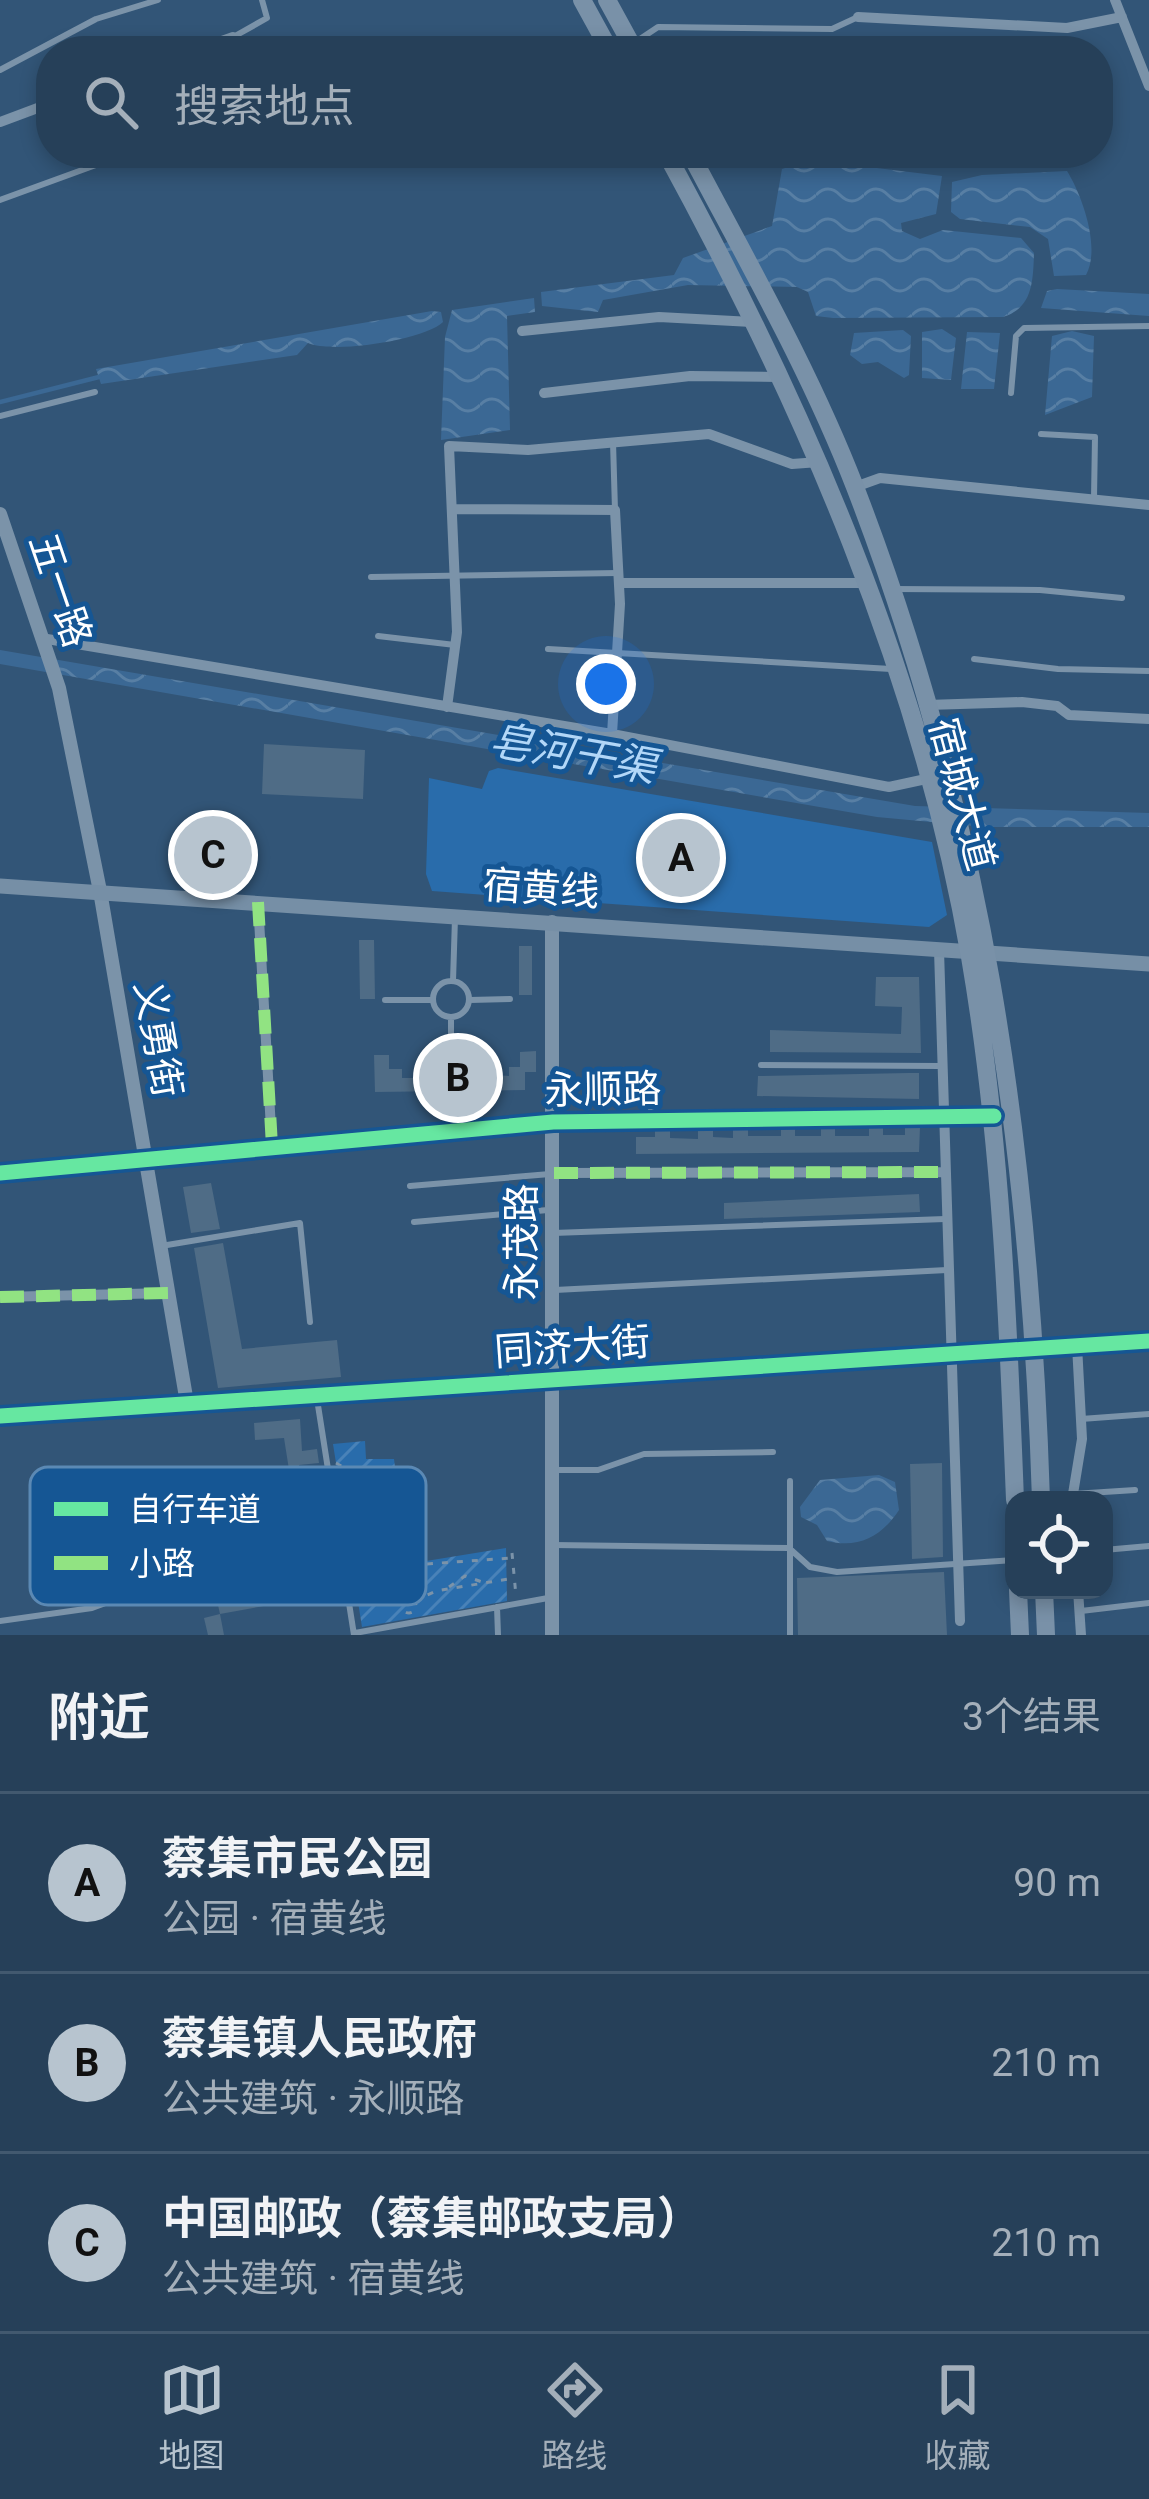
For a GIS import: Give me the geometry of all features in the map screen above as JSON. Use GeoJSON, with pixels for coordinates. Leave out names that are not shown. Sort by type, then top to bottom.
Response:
{"type":"FeatureCollection","features":[{"type":"Feature","properties":{"kind":"main road"},"geometry":{"type":"LineString","coordinates":[[582,0],[602,36]]}},
{"type":"Feature","properties":{"kind":"main road"},"geometry":{"type":"LineString","coordinates":[[607,0],[626,36]]}},
{"type":"Feature","properties":{"kind":"main road","name":"宿城大道"},"geometry":{"type":"LineString","coordinates":[[674,168],[784,377],[819,462],[895,669],[926,779],[990,953],[1016,1114],[1036,1347],[1041,1491]]}},
{"type":"Feature","properties":{"kind":"main road","name":"宿城大道"},"geometry":{"type":"LineString","coordinates":[[698,168],[811,384],[855,487],[946,771],[994,1116],[1015,1491]]}},
{"type":"Feature","properties":{"kind":"main road","name":"宿黄线"},"geometry":{"type":"LineString","coordinates":[[0,886],[1149,964]]}},
{"type":"Feature","properties":{"kind":"main road"},"geometry":{"type":"LineString","coordinates":[[1018,1599],[1019,1635]]}},
{"type":"Feature","properties":{"kind":"main road"},"geometry":{"type":"LineString","coordinates":[[1044,1599],[1046,1635]]}},
{"type":"Feature","properties":{"kind":"street"},"geometry":{"type":"LineString","coordinates":[[1115,0],[1149,86]]}},
{"type":"Feature","properties":{"kind":"street"},"geometry":{"type":"LineString","coordinates":[[858,17],[1067,28],[1122,17]]}},
{"type":"Feature","properties":{"kind":"street"},"geometry":{"type":"LineString","coordinates":[[0,122],[36,109]]}},
{"type":"Feature","properties":{"kind":"street"},"geometry":{"type":"LineString","coordinates":[[522,331],[658,317],[755,322]]}},
{"type":"Feature","properties":{"kind":"street"},"geometry":{"type":"LineString","coordinates":[[544,393],[690,376],[784,377]]}},
{"type":"Feature","properties":{"kind":"street"},"geometry":{"type":"LineString","coordinates":[[447,707],[455,645],[449,446],[528,450],[709,434],[792,464],[819,462]]}},
{"type":"Feature","properties":{"kind":"street"},"geometry":{"type":"LineString","coordinates":[[855,487],[880,478],[1149,505]]}},
{"type":"Feature","properties":{"kind":"street"},"geometry":{"type":"LineString","coordinates":[[452,509],[616,510],[619,578],[612,734]]}},
{"type":"Feature","properties":{"kind":"street","name":"五一路"},"geometry":{"type":"LineString","coordinates":[[0,514],[46,639],[58,688]]}},
{"type":"Feature","properties":{"kind":"street"},"geometry":{"type":"LineString","coordinates":[[619,578],[865,584]]}},
{"type":"Feature","properties":{"kind":"street"},"geometry":{"type":"LineString","coordinates":[[46,639],[612,734],[889,788],[926,779]]}},
{"type":"Feature","properties":{"kind":"street","name":"义勇街"},"geometry":{"type":"LineString","coordinates":[[58,688],[100,891],[187,1403]]}},
{"type":"Feature","properties":{"kind":"street"},"geometry":{"type":"LineString","coordinates":[[927,705],[1022,702],[1057,706],[1069,715],[1149,719]]}},
{"type":"Feature","properties":{"kind":"street"},"geometry":{"type":"LineString","coordinates":[[257,902],[272,1146]]}},
{"type":"Feature","properties":{"kind":"street","name":"永茂路"},"geometry":{"type":"LineString","coordinates":[[552,922],[552,1635]]}},
{"type":"Feature","properties":{"kind":"street"},"geometry":{"type":"LineString","coordinates":[[939,950],[961,1628]]}},
{"type":"Feature","properties":{"kind":"street","name":"永顺路"},"geometry":{"type":"LineString","coordinates":[[0,1173],[554,1122],[994,1116]]}},
{"type":"Feature","properties":{"kind":"street"},"geometry":{"type":"LineString","coordinates":[[554,1173],[943,1172]]}},
{"type":"Feature","properties":{"kind":"street"},"geometry":{"type":"LineString","coordinates":[[0,1297],[168,1293]]}},
{"type":"Feature","properties":{"kind":"street","name":"同济大街"},"geometry":{"type":"LineString","coordinates":[[0,1416],[1149,1341]]}},
{"type":"Feature","properties":{"kind":"street"},"geometry":{"type":"LineString","coordinates":[[1074,1491],[1081,1464],[1077,1345]]}},
{"type":"Feature","properties":{"kind":"street"},"geometry":{"type":"LineString","coordinates":[[1078,1599],[1082,1635]]}},
{"type":"Feature","properties":{"kind":"lane"},"geometry":{"type":"LineString","coordinates":[[64,36],[96,19],[158,0]]}},
{"type":"Feature","properties":{"kind":"lane"},"geometry":{"type":"LineString","coordinates":[[235,36],[262,25],[267,18],[262,0]]}},
{"type":"Feature","properties":{"kind":"lane"},"geometry":{"type":"LineString","coordinates":[[648,36],[658,28],[832,29],[858,17]]}},
{"type":"Feature","properties":{"kind":"lane"},"geometry":{"type":"LineString","coordinates":[[0,70],[36,51]]}},
{"type":"Feature","properties":{"kind":"lane"},"geometry":{"type":"LineString","coordinates":[[0,200],[88,168]]}},
{"type":"Feature","properties":{"kind":"lane"},"geometry":{"type":"LineString","coordinates":[[1011,393],[1016,336],[1024,328],[1149,326]]}},
{"type":"Feature","properties":{"kind":"lane"},"geometry":{"type":"LineString","coordinates":[[0,416],[95,392]]}},
{"type":"Feature","properties":{"kind":"lane"},"geometry":{"type":"LineString","coordinates":[[1041,434],[1095,437],[1094,498]]}},
{"type":"Feature","properties":{"kind":"lane"},"geometry":{"type":"LineString","coordinates":[[613,440],[616,510]]}},
{"type":"Feature","properties":{"kind":"lane"},"geometry":{"type":"LineString","coordinates":[[371,577],[619,578]]}},
{"type":"Feature","properties":{"kind":"lane"},"geometry":{"type":"LineString","coordinates":[[891,590],[1040,590],[1123,598]]}},
{"type":"Feature","properties":{"kind":"lane"},"geometry":{"type":"LineString","coordinates":[[378,637],[455,645]]}},
{"type":"Feature","properties":{"kind":"lane"},"geometry":{"type":"LineString","coordinates":[[548,649],[895,669]]}},
{"type":"Feature","properties":{"kind":"lane"},"geometry":{"type":"LineString","coordinates":[[974,659],[1149,671]]}},
{"type":"Feature","properties":{"kind":"lane"},"geometry":{"type":"LineString","coordinates":[[453,981],[454,915]]}},
{"type":"Feature","properties":{"kind":"lane"},"geometry":{"type":"LineString","coordinates":[[453,981],[467,989],[470,1000],[465,1011],[452,1017],[437,1011],[433,1000],[437,987],[453,981]]}},
{"type":"Feature","properties":{"kind":"lane"},"geometry":{"type":"LineString","coordinates":[[470,1000],[510,999]]}},
{"type":"Feature","properties":{"kind":"lane"},"geometry":{"type":"LineString","coordinates":[[385,1000],[433,1000]]}},
{"type":"Feature","properties":{"kind":"lane"},"geometry":{"type":"LineString","coordinates":[[451,1065],[452,1017]]}},
{"type":"Feature","properties":{"kind":"lane"},"geometry":{"type":"LineString","coordinates":[[761,1065],[940,1066]]}},
{"type":"Feature","properties":{"kind":"lane"},"geometry":{"type":"LineString","coordinates":[[651,1074],[651,1121]]}},
{"type":"Feature","properties":{"kind":"lane"},"geometry":{"type":"LineString","coordinates":[[410,1186],[554,1173]]}},
{"type":"Feature","properties":{"kind":"lane"},"geometry":{"type":"LineString","coordinates":[[414,1222],[553,1209]]}},
{"type":"Feature","properties":{"kind":"lane"},"geometry":{"type":"LineString","coordinates":[[554,1234],[945,1219]]}},
{"type":"Feature","properties":{"kind":"lane"},"geometry":{"type":"LineString","coordinates":[[160,1246],[300,1223],[310,1322]]}},
{"type":"Feature","properties":{"kind":"lane"},"geometry":{"type":"LineString","coordinates":[[554,1290],[947,1270]]}},
{"type":"Feature","properties":{"kind":"lane"},"geometry":{"type":"LineString","coordinates":[[316,1395],[328,1467]]}},
{"type":"Feature","properties":{"kind":"lane"},"geometry":{"type":"LineString","coordinates":[[1081,1419],[1149,1414]]}},
{"type":"Feature","properties":{"kind":"lane"},"geometry":{"type":"LineString","coordinates":[[554,1470],[598,1470],[644,1454],[773,1452]]}},
{"type":"Feature","properties":{"kind":"lane"},"geometry":{"type":"LineString","coordinates":[[790,1481],[790,1635]]}},
{"type":"Feature","properties":{"kind":"lane"},"geometry":{"type":"LineString","coordinates":[[1113,1492],[1135,1490]]}},
{"type":"Feature","properties":{"kind":"lane"},"geometry":{"type":"LineString","coordinates":[[553,1545],[789,1548]]}},
{"type":"Feature","properties":{"kind":"lane"},"geometry":{"type":"LineString","coordinates":[[1113,1549],[1149,1546]]}},
{"type":"Feature","properties":{"kind":"lane"},"geometry":{"type":"LineString","coordinates":[[789,1548],[799,1561],[822,1571],[1005,1561]]}},
{"type":"Feature","properties":{"kind":"lane"},"geometry":{"type":"LineString","coordinates":[[354,1634],[552,1597]]}},
{"type":"Feature","properties":{"kind":"lane"},"geometry":{"type":"LineString","coordinates":[[1079,1611],[1149,1603]]}},
{"type":"Feature","properties":{"kind":"lane"},"geometry":{"type":"LineString","coordinates":[[0,1621],[100,1605]]}},
{"type":"Feature","properties":{"kind":"lane"},"geometry":{"type":"LineString","coordinates":[[496,1607],[498,1635]]}},
{"type":"Feature","properties":{"kind":"path"},"geometry":{"type":"LineString","coordinates":[[327,1462],[346,1467]]}},
{"type":"Feature","properties":{"kind":"path"},"geometry":{"type":"LineString","coordinates":[[426,1563],[512,1556],[517,1604]]}},
{"type":"Feature","properties":{"kind":"path"},"geometry":{"type":"LineString","coordinates":[[448,1589],[466,1576],[483,1583]]}},
{"type":"Feature","properties":{"kind":"path"},"geometry":{"type":"LineString","coordinates":[[426,1596],[514,1578]]}},
{"type":"Feature","properties":{"kind":"path"},"geometry":{"type":"LineString","coordinates":[[467,1586],[473,1611]]}},
{"type":"Feature","properties":{"kind":"shaded area"},"geometry":{"type":"Polygon","coordinates":[[[498,768],[932,842],[947,915],[929,927],[432,891],[426,874],[429,778],[482,789],[489,771],[498,768]]]}},
{"type":"Feature","properties":{"kind":"shaded area"},"geometry":{"type":"Polygon","coordinates":[[[365,1441],[366,1459],[394,1459],[395,1467],[337,1467],[333,1444],[365,1441]]]}},
{"type":"Feature","properties":{"kind":"shaded area"},"geometry":{"type":"Polygon","coordinates":[[[506,1548],[507,1601],[362,1627],[359,1605],[426,1605],[426,1561],[506,1548]]]}},
{"type":"Feature","properties":{"kind":"water"},"geometry":{"type":"Polygon","coordinates":[[[876,168],[942,176],[936,214],[901,223],[902,231],[920,239],[943,230],[1021,238],[1034,253],[1026,300],[1003,317],[833,318],[816,316],[808,292],[797,287],[688,285],[603,300],[598,312],[542,306],[541,292],[674,275],[683,258],[772,226],[782,169],[876,168]]]}},
{"type":"Feature","properties":{"kind":"water"},"geometry":{"type":"Polygon","coordinates":[[[1067,171],[1084,207],[1091,237],[1086,275],[1054,276],[1048,239],[1030,227],[960,219],[951,212],[952,182],[982,175],[1067,171]]]}},
{"type":"Feature","properties":{"kind":"water"},"geometry":{"type":"Polygon","coordinates":[[[1047,291],[1149,294],[1149,316],[1041,308],[1047,291]]]}},
{"type":"Feature","properties":{"kind":"water"},"geometry":{"type":"Polygon","coordinates":[[[534,298],[535,312],[507,316],[510,430],[441,440],[445,337],[452,310],[534,298]]]}},
{"type":"Feature","properties":{"kind":"water"},"geometry":{"type":"Polygon","coordinates":[[[441,312],[443,322],[433,329],[378,343],[337,347],[308,343],[297,355],[101,384],[96,369],[441,312]]]}},
{"type":"Feature","properties":{"kind":"water"},"geometry":{"type":"Polygon","coordinates":[[[942,329],[956,338],[951,380],[922,378],[922,332],[942,329]]]}},
{"type":"Feature","properties":{"kind":"water"},"geometry":{"type":"Polygon","coordinates":[[[903,330],[911,336],[909,375],[904,378],[878,362],[862,364],[850,355],[854,333],[903,330]]]}},
{"type":"Feature","properties":{"kind":"water"},"geometry":{"type":"Polygon","coordinates":[[[1072,331],[1094,336],[1092,397],[1045,415],[1052,336],[1072,331]]]}},
{"type":"Feature","properties":{"kind":"water"},"geometry":{"type":"Polygon","coordinates":[[[967,332],[1000,333],[994,389],[961,389],[967,332]]]}},
{"type":"Feature","properties":{"kind":"water","name":"皂河干渠"},"geometry":{"type":"Polygon","coordinates":[[[0,650],[915,806],[1149,813],[1149,827],[985,827],[877,817],[0,664],[0,650]]]}},
{"type":"Feature","properties":{"kind":"water"},"geometry":{"type":"Polygon","coordinates":[[[879,1475],[895,1482],[899,1510],[869,1538],[827,1541],[817,1525],[801,1517],[800,1507],[820,1480],[879,1475]]]}},
{"type":"Feature","properties":{"kind":"building"},"geometry":{"type":"Polygon","coordinates":[[[264,744],[365,750],[363,799],[262,794],[264,744]]]}},
{"type":"Feature","properties":{"kind":"building"},"geometry":{"type":"Polygon","coordinates":[[[647,872],[678,874],[676,893],[645,890],[647,872]]]}},
{"type":"Feature","properties":{"kind":"building"},"geometry":{"type":"Polygon","coordinates":[[[359,940],[374,940],[375,999],[360,999],[359,940]]]}},
{"type":"Feature","properties":{"kind":"building"},"geometry":{"type":"Polygon","coordinates":[[[519,946],[532,946],[532,995],[519,995],[519,946]]]}},
{"type":"Feature","properties":{"kind":"building"},"geometry":{"type":"Polygon","coordinates":[[[876,977],[919,977],[921,1053],[770,1052],[770,1030],[901,1034],[902,1007],[875,1006],[876,977]]]}},
{"type":"Feature","properties":{"kind":"building"},"geometry":{"type":"Polygon","coordinates":[[[536,1051],[536,1072],[525,1072],[525,1090],[375,1092],[374,1055],[389,1055],[389,1069],[402,1069],[402,1078],[435,1078],[444,1071],[509,1076],[509,1067],[520,1067],[520,1052],[536,1051]]]}},
{"type":"Feature","properties":{"kind":"building"},"geometry":{"type":"Polygon","coordinates":[[[919,1073],[919,1099],[757,1096],[758,1076],[919,1073]]]}},
{"type":"Feature","properties":{"kind":"building"},"geometry":{"type":"Polygon","coordinates":[[[869,1127],[883,1127],[883,1135],[905,1135],[905,1127],[920,1127],[919,1152],[636,1154],[636,1137],[655,1137],[655,1130],[670,1130],[670,1138],[698,1139],[698,1130],[733,1138],[733,1129],[748,1129],[748,1136],[781,1136],[781,1129],[795,1128],[795,1136],[821,1136],[821,1128],[835,1128],[835,1136],[869,1136],[869,1127]]]}},
{"type":"Feature","properties":{"kind":"building"},"geometry":{"type":"Polygon","coordinates":[[[211,1183],[220,1229],[191,1233],[183,1187],[211,1183]]]}},
{"type":"Feature","properties":{"kind":"building"},"geometry":{"type":"Polygon","coordinates":[[[919,1194],[920,1212],[724,1219],[724,1203],[919,1194]]]}},
{"type":"Feature","properties":{"kind":"building"},"geometry":{"type":"Polygon","coordinates":[[[223,1243],[242,1349],[337,1340],[341,1377],[218,1388],[194,1248],[223,1243]]]}},
{"type":"Feature","properties":{"kind":"building"},"geometry":{"type":"Polygon","coordinates":[[[300,1419],[302,1451],[317,1449],[319,1463],[289,1467],[284,1438],[255,1440],[254,1423],[300,1419]]]}},
{"type":"Feature","properties":{"kind":"building"},"geometry":{"type":"Polygon","coordinates":[[[942,1463],[943,1557],[912,1559],[910,1464],[942,1463]]]}},
{"type":"Feature","properties":{"kind":"building"},"geometry":{"type":"Polygon","coordinates":[[[944,1572],[947,1635],[798,1635],[797,1578],[944,1572]]]}},
{"type":"Feature","properties":{"kind":"building"},"geometry":{"type":"Polygon","coordinates":[[[218,1605],[270,1605],[220,1614],[218,1605]]]}},
{"type":"Feature","properties":{"kind":"building"},"geometry":{"type":"Polygon","coordinates":[[[220,1614],[224,1635],[208,1635],[204,1618],[220,1614]]]}},
{"type":"Feature","properties":{"kind":"waterway"},"geometry":{"type":"LineString","coordinates":[[0,402],[99,377]]}},
{"type":"Feature","properties":{"kind":"marked path"},"geometry":{"type":"LineString","coordinates":[[258,902],[272,1146]]}},
{"type":"Feature","properties":{"kind":"marked path"},"geometry":{"type":"LineString","coordinates":[[554,1173],[943,1172]]}},
{"type":"Feature","properties":{"kind":"marked path"},"geometry":{"type":"LineString","coordinates":[[0,1297],[168,1293]]}},
{"type":"Feature","properties":{"kind":"cycle path"},"geometry":{"type":"LineString","coordinates":[[0,1173],[553,1122],[994,1116]]}},
{"type":"Feature","properties":{"kind":"cycle path"},"geometry":{"type":"LineString","coordinates":[[0,1416],[1149,1341]]}},
{"type":"Feature","properties":{"kind":"place","name":"中国邮政（蔡集邮政支局）"},"geometry":{"type":"Point","coordinates":[213,855]}},
{"type":"Feature","properties":{"kind":"place","name":"蔡集市民公园"},"geometry":{"type":"Point","coordinates":[681,858]}},
{"type":"Feature","properties":{"kind":"place","name":"蔡集镇人民政府"},"geometry":{"type":"Point","coordinates":[458,1078]}}]}
